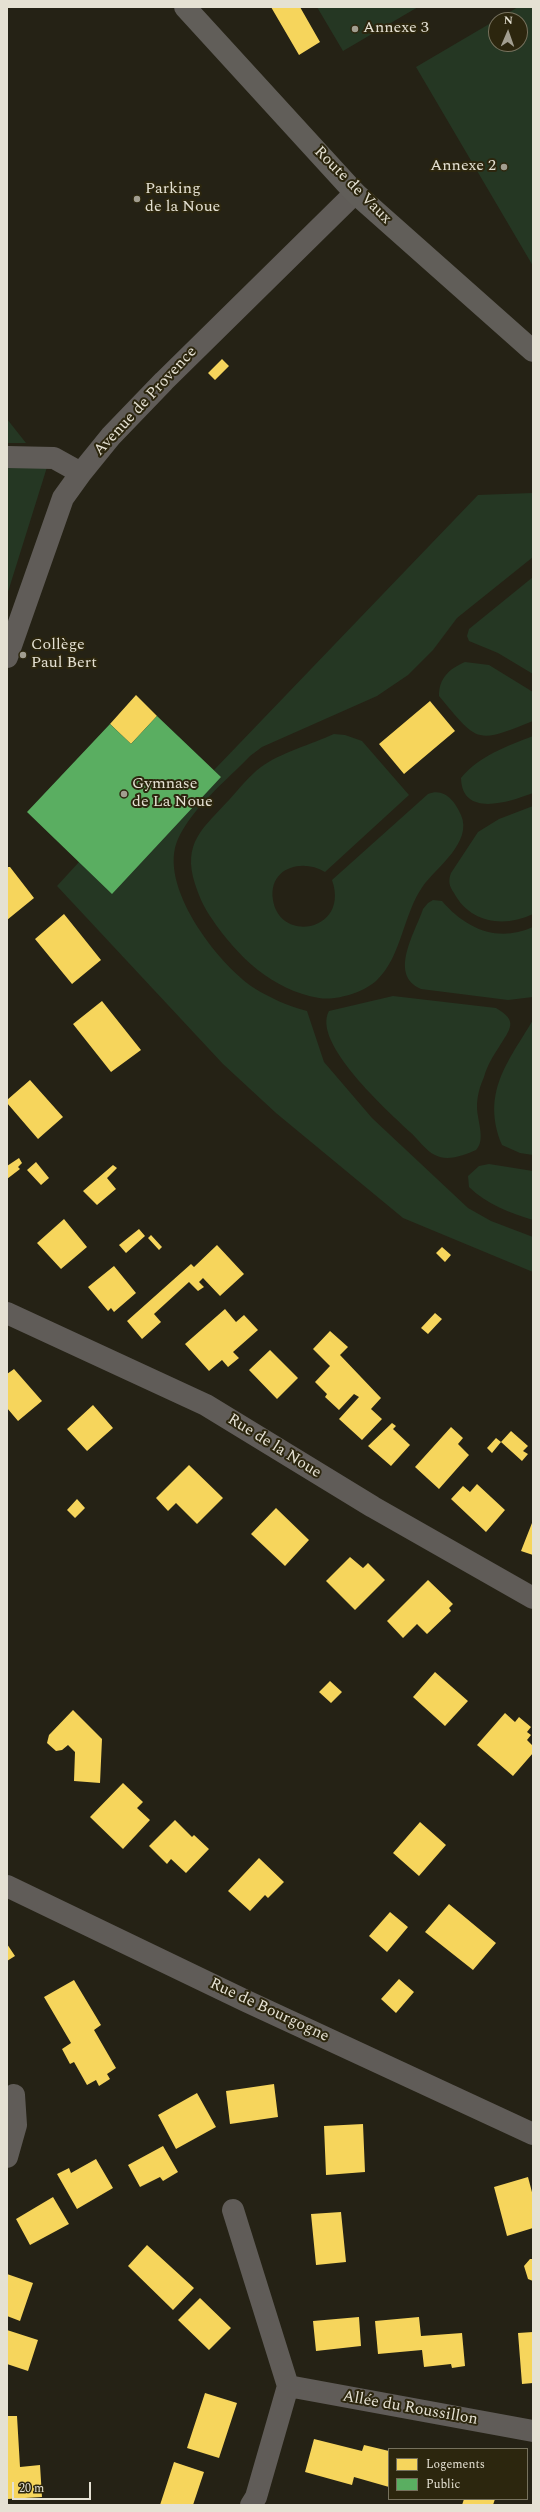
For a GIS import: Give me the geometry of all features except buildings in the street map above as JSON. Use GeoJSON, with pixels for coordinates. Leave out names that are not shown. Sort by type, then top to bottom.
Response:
{"type":"FeatureCollection","features":[{"type":"Feature","properties":{"kind":"street","name":"Route de Vaux"},"geometry":{"type":"LineString","coordinates":[[185,7],[355,193],[533,351]]}},
{"type":"Feature","properties":{"kind":"street","name":"Avenue de Provence"},"geometry":{"type":"LineString","coordinates":[[7,657],[63,498],[81,473],[111,436],[164,381],[355,193]]}},
{"type":"Feature","properties":{"kind":"street"},"geometry":{"type":"LineString","coordinates":[[7,458],[54,458],[81,473]]}},
{"type":"Feature","properties":{"kind":"street","name":"Rue de la Noue"},"geometry":{"type":"LineString","coordinates":[[7,1313],[206,1405],[372,1507],[533,1598]]}},
{"type":"Feature","properties":{"kind":"street","name":"Rue de Bourgogne"},"geometry":{"type":"LineString","coordinates":[[7,1886],[246,2001],[533,2134]]}},
{"type":"Feature","properties":{"kind":"street"},"geometry":{"type":"LineString","coordinates":[[7,2157],[16,2125],[14,2095]]}},
{"type":"Feature","properties":{"kind":"street"},"geometry":{"type":"LineString","coordinates":[[233,2210],[288,2386],[256,2497],[251,2505]]}},
{"type":"Feature","properties":{"kind":"street","name":"Allée du Roussillon"},"geometry":{"type":"LineString","coordinates":[[288,2386],[533,2431]]}},
{"type":"Feature","properties":{"kind":"green space","name":"Annexe 3"},"geometry":{"type":"Polygon","coordinates":[[[317,7],[418,7],[343,51],[317,7]]]}},
{"type":"Feature","properties":{"kind":"green space","name":"Annexe 2"},"geometry":{"type":"Polygon","coordinates":[[[518,7],[533,7],[533,266],[416,67],[488,25],[488,52],[528,52],[528,12],[510,12],[518,7]]]}},
{"type":"Feature","properties":{"kind":"green space"},"geometry":{"type":"Polygon","coordinates":[[[7,419],[26,443],[7,443],[7,419]]]}},
{"type":"Feature","properties":{"kind":"green space"},"geometry":{"type":"Polygon","coordinates":[[[7,463],[48,464],[7,595],[7,463]]]}},
{"type":"Feature","properties":{"kind":"green space"},"geometry":{"type":"Polygon","coordinates":[[[533,493],[533,557],[457,618],[433,650],[408,675],[377,696],[262,747],[250,756],[192,816],[178,839],[174,858],[176,878],[183,900],[194,921],[208,942],[224,961],[254,988],[279,1001],[307,1011],[324,1062],[372,1118],[468,1208],[491,1221],[533,1237],[533,1272],[403,1218],[276,1113],[223,1064],[57,886],[79,862],[221,777],[214,770],[478,495],[533,493]]]}},
{"type":"Feature","properties":{"kind":"green space"},"geometry":{"type":"Polygon","coordinates":[[[533,577],[533,674],[498,653],[469,641],[467,636],[469,629],[533,577]]]}},
{"type":"Feature","properties":{"kind":"green space"},"geometry":{"type":"Polygon","coordinates":[[[465,662],[489,665],[533,692],[533,721],[488,736],[479,735],[471,731],[462,723],[439,696],[441,684],[446,675],[454,668],[465,662]]]}},
{"type":"Feature","properties":{"kind":"green space"},"geometry":{"type":"Polygon","coordinates":[[[334,734],[345,735],[362,741],[409,795],[325,872],[316,868],[297,866],[281,873],[276,880],[273,889],[273,900],[278,914],[288,923],[299,926],[312,926],[323,920],[331,911],[335,897],[332,880],[428,794],[439,792],[452,800],[459,810],[463,825],[462,835],[458,845],[423,886],[416,897],[392,959],[385,970],[377,980],[358,992],[342,997],[326,999],[302,994],[286,987],[271,979],[244,958],[222,933],[202,902],[195,884],[191,858],[197,837],[203,828],[244,783],[261,767],[277,757],[334,734]]]}},
{"type":"Feature","properties":{"kind":"green space"},"geometry":{"type":"Polygon","coordinates":[[[533,736],[533,793],[500,803],[488,804],[478,803],[469,798],[463,790],[461,778],[468,770],[494,752],[533,736]]]}},
{"type":"Feature","properties":{"kind":"green space"},"geometry":{"type":"Polygon","coordinates":[[[533,806],[533,914],[511,921],[489,920],[478,917],[461,903],[452,890],[449,881],[451,873],[478,832],[499,819],[533,806]]]}},
{"type":"Feature","properties":{"kind":"green space"},"geometry":{"type":"Polygon","coordinates":[[[433,900],[442,901],[461,919],[472,926],[483,930],[507,934],[520,932],[533,927],[533,997],[508,1000],[421,989],[411,983],[406,974],[405,964],[410,941],[423,909],[433,900]]]}},
{"type":"Feature","properties":{"kind":"green space"},"geometry":{"type":"Polygon","coordinates":[[[393,996],[496,1008],[508,1017],[510,1021],[509,1030],[488,1065],[479,1091],[477,1112],[481,1135],[479,1146],[476,1150],[461,1156],[450,1158],[440,1157],[428,1151],[355,1076],[341,1058],[331,1041],[326,1025],[329,1011],[393,996]]]}},
{"type":"Feature","properties":{"kind":"green space"},"geometry":{"type":"Polygon","coordinates":[[[533,1020],[533,1155],[520,1153],[502,1145],[496,1127],[494,1110],[496,1094],[506,1065],[533,1020]]]}},
{"type":"Feature","properties":{"kind":"green space"},"geometry":{"type":"Polygon","coordinates":[[[489,1164],[533,1171],[533,1220],[491,1203],[469,1187],[468,1176],[479,1166],[489,1164]]]}},
{"type":"Feature","properties":{"kind":"place","name":"Annexe 3"},"geometry":{"type":"Point","coordinates":[355,29]}},
{"type":"Feature","properties":{"kind":"place","name":"Annexe 2"},"geometry":{"type":"Point","coordinates":[504,167]}},
{"type":"Feature","properties":{"kind":"place","name":"Parking de la Noue"},"geometry":{"type":"Point","coordinates":[137,199]}},
{"type":"Feature","properties":{"kind":"place","name":"Collège Paul Bert"},"geometry":{"type":"Point","coordinates":[23,655]}},
{"type":"Feature","properties":{"kind":"place","name":"Gymnase de La Noue"},"geometry":{"type":"Point","coordinates":[124,794]}}]}
